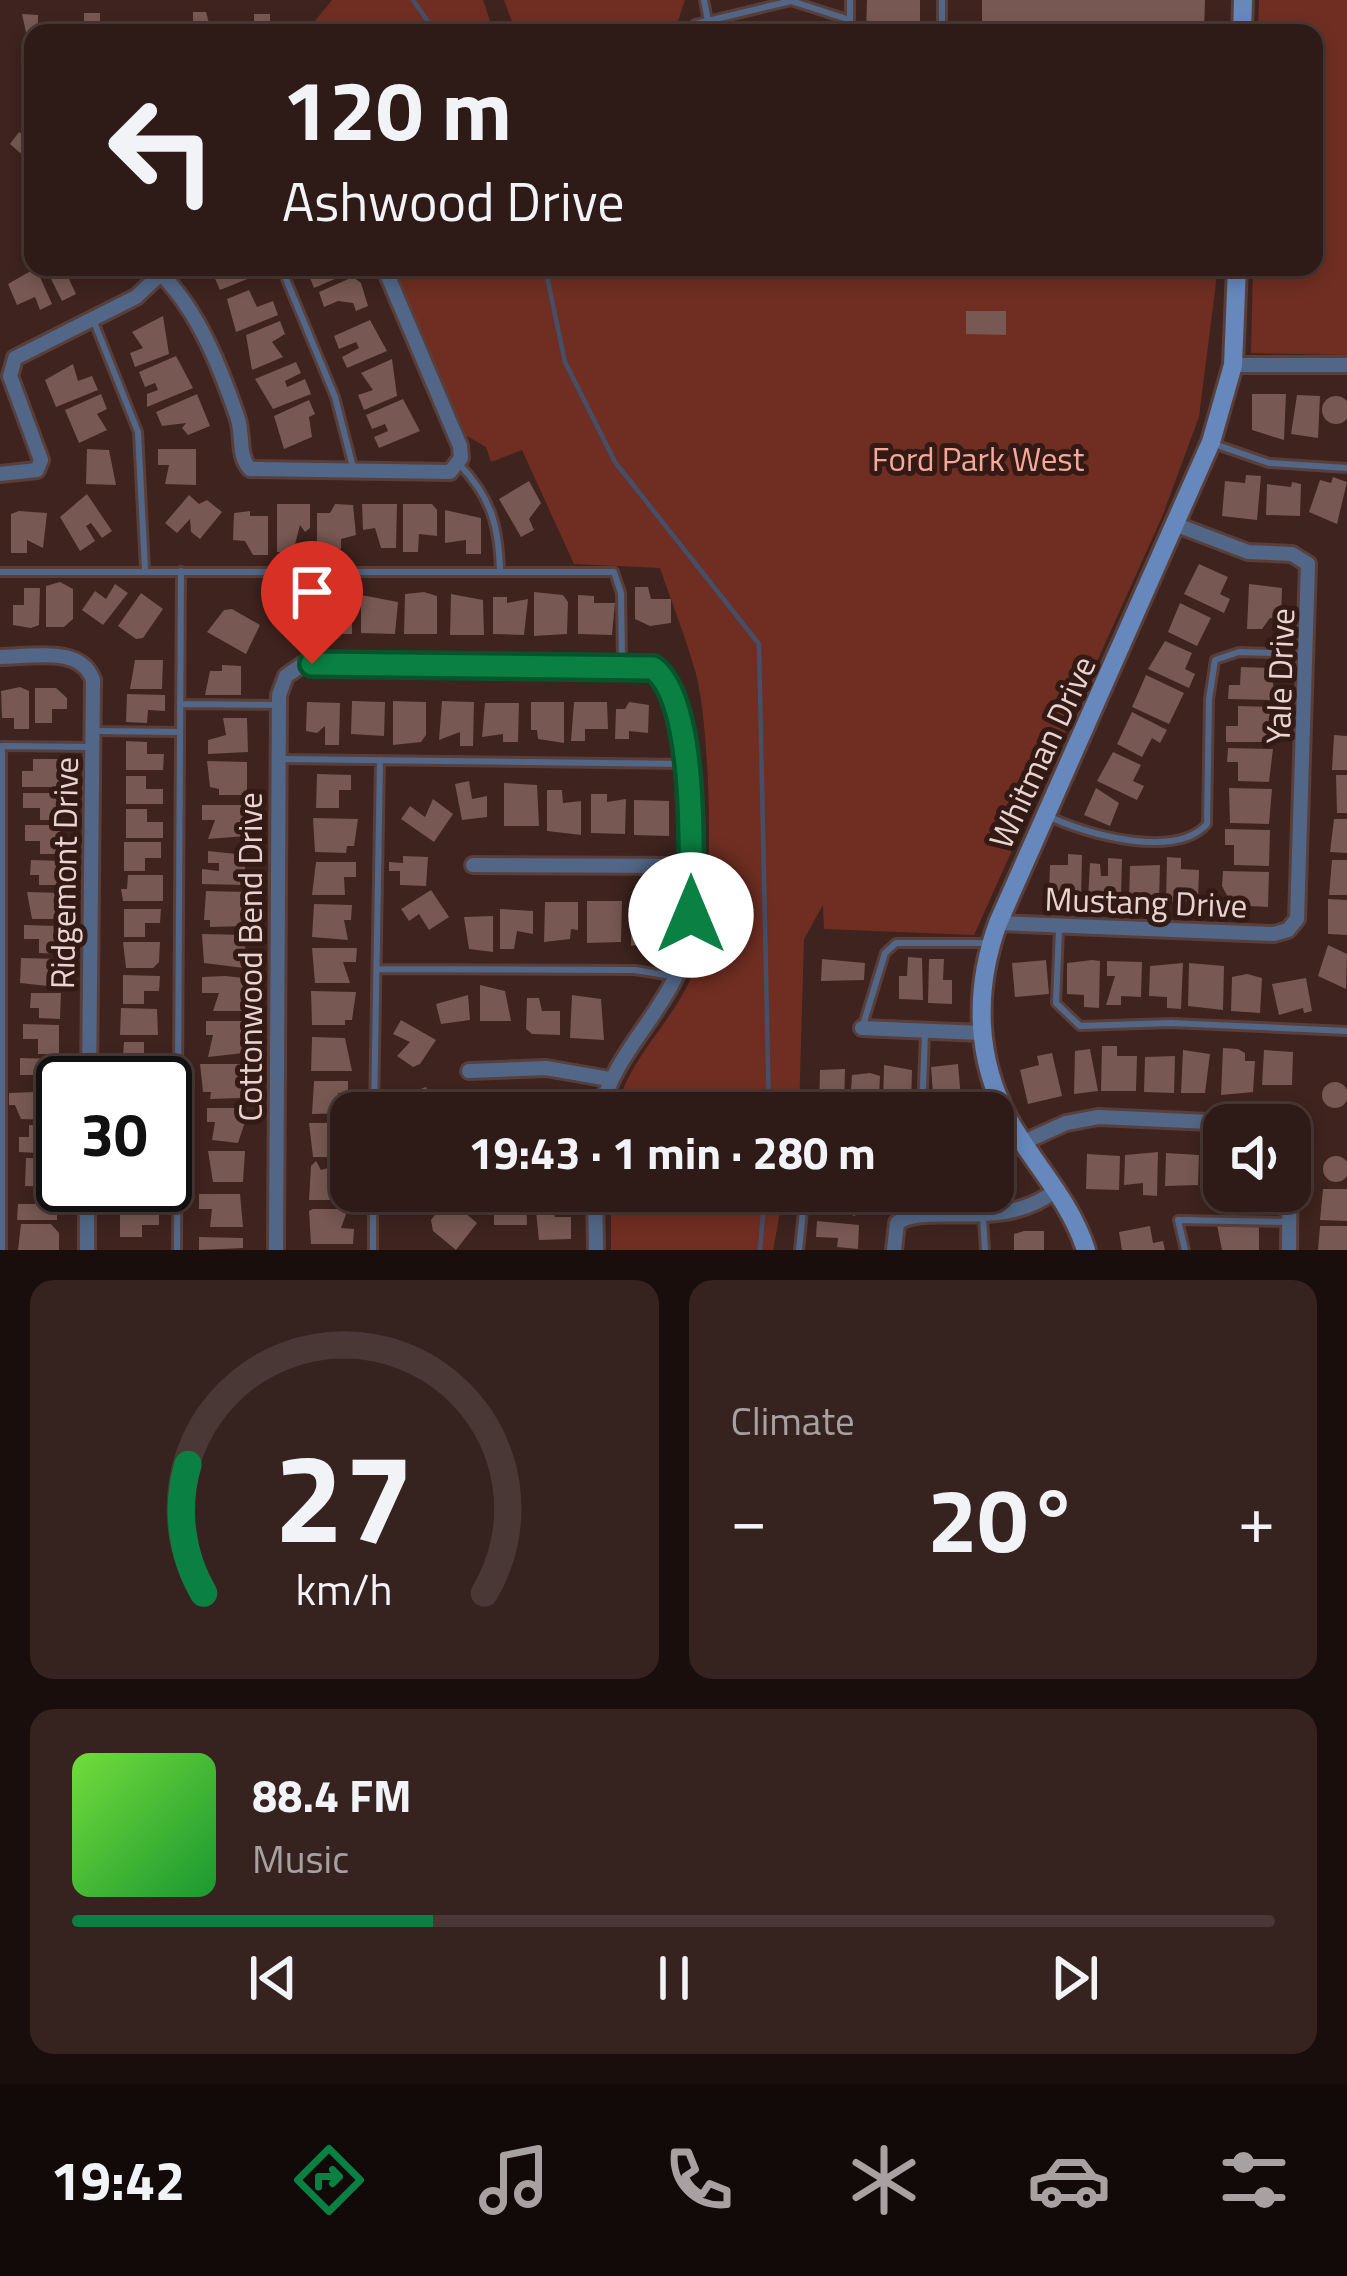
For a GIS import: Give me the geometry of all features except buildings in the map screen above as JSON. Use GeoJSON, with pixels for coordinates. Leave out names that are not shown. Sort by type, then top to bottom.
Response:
{"type":"FeatureCollection","features":[{"type":"Feature","properties":{"kind":"street"},"geometry":{"type":"LineString","coordinates":[[0,474],[26,474],[37,470],[41,460],[10,376],[15,358],[136,297],[159,276]]}},
{"type":"Feature","properties":{"kind":"street"},"geometry":{"type":"LineString","coordinates":[[169,276],[190,306],[239,420],[245,465],[262,473],[445,473],[459,464],[460,446],[388,276]]}},
{"type":"Feature","properties":{"kind":"street","name":"Whitman Drive"},"geometry":{"type":"LineString","coordinates":[[1086,1250],[1057,1189],[996,1090],[981,1033],[991,943],[1210,442],[1233,365],[1238,276]]}},
{"type":"Feature","properties":{"kind":"street"},"geometry":{"type":"LineString","coordinates":[[1233,365],[1347,365]]}},
{"type":"Feature","properties":{"kind":"street","name":"Yale Drive"},"geometry":{"type":"LineString","coordinates":[[1177,524],[1248,552],[1303,558],[1311,574],[1298,911],[1291,928]]}},
{"type":"Feature","properties":{"kind":"street","name":"Ridgemont Drive"},"geometry":{"type":"LineString","coordinates":[[0,657],[72,657],[86,664],[92,680],[88,1056]]}},
{"type":"Feature","properties":{"kind":"street","name":"Cottonwood Bend Drive"},"geometry":{"type":"LineString","coordinates":[[276,1250],[281,685],[293,669],[312,664],[622,666]]}},
{"type":"Feature","properties":{"kind":"street"},"geometry":{"type":"LineString","coordinates":[[606,1092],[609,1079],[676,977],[689,930],[688,764],[665,679],[645,665],[622,666]]}},
{"type":"Feature","properties":{"kind":"street"},"geometry":{"type":"LineString","coordinates":[[472,865],[691,866]]}},
{"type":"Feature","properties":{"kind":"street","name":"Mustang Drive"},"geometry":{"type":"LineString","coordinates":[[998,923],[1274,934],[1291,928]]}},
{"type":"Feature","properties":{"kind":"street"},"geometry":{"type":"LineString","coordinates":[[862,1028],[981,1033]]}},
{"type":"Feature","properties":{"kind":"street"},"geometry":{"type":"LineString","coordinates":[[469,1071],[546,1068],[609,1079]]}},
{"type":"Feature","properties":{"kind":"street"},"geometry":{"type":"LineString","coordinates":[[1024,1142],[1066,1123],[1098,1117],[1203,1122]]}},
{"type":"Feature","properties":{"kind":"street"},"geometry":{"type":"LineString","coordinates":[[894,1250],[897,1222],[909,1215],[982,1218],[1044,1199],[1057,1189]]}},
{"type":"Feature","properties":{"kind":"street"},"geometry":{"type":"LineString","coordinates":[[87,1250],[88,1212]]}},
{"type":"Feature","properties":{"kind":"street"},"geometry":{"type":"LineString","coordinates":[[595,1212],[596,1250]]}},
{"type":"Feature","properties":{"kind":"street"},"geometry":{"type":"LineString","coordinates":[[1289,1250],[1290,1212]]}},
{"type":"Feature","properties":{"kind":"lane"},"geometry":{"type":"LineString","coordinates":[[704,0],[708,21]]}},
{"type":"Feature","properties":{"kind":"lane"},"geometry":{"type":"LineString","coordinates":[[850,0],[850,24]]}},
{"type":"Feature","properties":{"kind":"lane"},"geometry":{"type":"LineString","coordinates":[[695,24],[791,1],[850,20]]}},
{"type":"Feature","properties":{"kind":"lane"},"geometry":{"type":"LineString","coordinates":[[285,276],[335,397],[353,452],[354,474]]}},
{"type":"Feature","properties":{"kind":"lane"},"geometry":{"type":"LineString","coordinates":[[93,318],[138,432],[145,571]]}},
{"type":"Feature","properties":{"kind":"lane"},"geometry":{"type":"LineString","coordinates":[[1210,442],[1269,463],[1347,468]]}},
{"type":"Feature","properties":{"kind":"lane"},"geometry":{"type":"LineString","coordinates":[[459,464],[490,505],[500,530],[500,572]]}},
{"type":"Feature","properties":{"kind":"lane"},"geometry":{"type":"LineString","coordinates":[[177,1250],[181,571]]}},
{"type":"Feature","properties":{"kind":"lane"},"geometry":{"type":"LineString","coordinates":[[0,572],[614,572],[621,593],[622,666]]}},
{"type":"Feature","properties":{"kind":"lane"},"geometry":{"type":"LineString","coordinates":[[1045,815],[1089,836],[1180,841],[1200,832],[1208,824],[1215,660],[1239,652],[1308,654]]}},
{"type":"Feature","properties":{"kind":"lane"},"geometry":{"type":"LineString","coordinates":[[181,704],[279,705]]}},
{"type":"Feature","properties":{"kind":"lane"},"geometry":{"type":"LineString","coordinates":[[2,1250],[1,746],[180,732]]}},
{"type":"Feature","properties":{"kind":"lane"},"geometry":{"type":"LineString","coordinates":[[279,759],[688,764]]}},
{"type":"Feature","properties":{"kind":"lane"},"geometry":{"type":"LineString","coordinates":[[374,1092],[380,760]]}},
{"type":"Feature","properties":{"kind":"lane"},"geometry":{"type":"LineString","coordinates":[[1059,925],[1056,1003],[1080,1026],[1171,1023],[1347,1031]]}},
{"type":"Feature","properties":{"kind":"lane"},"geometry":{"type":"LineString","coordinates":[[862,1028],[885,953],[896,943],[991,943]]}},
{"type":"Feature","properties":{"kind":"lane"},"geometry":{"type":"LineString","coordinates":[[377,969],[635,970],[676,977]]}},
{"type":"Feature","properties":{"kind":"lane"},"geometry":{"type":"LineString","coordinates":[[923,1092],[925,1031]]}},
{"type":"Feature","properties":{"kind":"lane"},"geometry":{"type":"LineString","coordinates":[[374,1212],[374,1250]]}},
{"type":"Feature","properties":{"kind":"lane"},"geometry":{"type":"LineString","coordinates":[[799,1250],[803,1212]]}},
{"type":"Feature","properties":{"kind":"lane"},"geometry":{"type":"LineString","coordinates":[[982,1218],[985,1250]]}},
{"type":"Feature","properties":{"kind":"lane"},"geometry":{"type":"LineString","coordinates":[[1185,1250],[1178,1220],[1290,1222]]}},
{"type":"Feature","properties":{"kind":"green space"},"geometry":{"type":"Polygon","coordinates":[[[332,0],[483,0],[491,24],[312,24],[332,0]]]}},
{"type":"Feature","properties":{"kind":"green space"},"geometry":{"type":"Polygon","coordinates":[[[504,0],[685,0],[677,24],[513,24],[504,0]]]}},
{"type":"Feature","properties":{"kind":"green space"},"geometry":{"type":"Polygon","coordinates":[[[1259,0],[1347,0],[1347,355],[1251,353],[1253,276],[1323,276],[1323,24],[1258,24],[1259,0]]]}},
{"type":"Feature","properties":{"kind":"green space","name":"Ford Park West"},"geometry":{"type":"Polygon","coordinates":[[[396,276],[1217,276],[1199,417],[1162,517],[974,935],[824,929],[823,905],[804,939],[800,1092],[622,1092],[687,987],[702,942],[709,822],[696,674],[660,568],[574,564],[522,450],[491,462],[486,447],[465,435],[396,276]]]}},
{"type":"Feature","properties":{"kind":"green space"},"geometry":{"type":"Polygon","coordinates":[[[611,1212],[780,1212],[773,1250],[611,1250],[611,1212]]]}},
{"type":"Feature","properties":{"kind":"waterway"},"geometry":{"type":"LineString","coordinates":[[413,0],[430,24]]}},
{"type":"Feature","properties":{"kind":"waterway"},"geometry":{"type":"LineString","coordinates":[[547,276],[565,362],[615,462],[759,644],[769,1092]]}},
{"type":"Feature","properties":{"kind":"waterway"},"geometry":{"type":"LineString","coordinates":[[760,1250],[763,1212]]}},
{"type":"Feature","properties":{"kind":"route"},"geometry":{"type":"LineString","coordinates":[[312,664],[636,664],[653,668],[665,679],[688,764],[691,915]]}}]}
